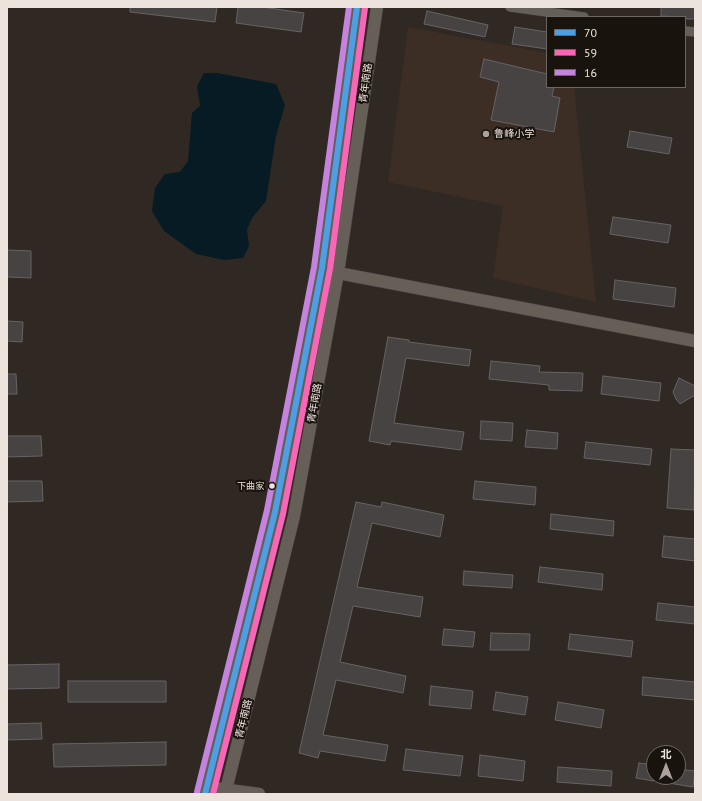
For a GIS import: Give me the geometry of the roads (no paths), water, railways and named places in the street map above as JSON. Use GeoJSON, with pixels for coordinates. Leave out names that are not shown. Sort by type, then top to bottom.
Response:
{"type":"FeatureCollection","features":[{"type":"Feature","properties":{"kind":"main road","name":"青年南路"},"geometry":{"type":"LineString","coordinates":[[206,790],[276,504],[322,268],[357,7]]}},
{"type":"Feature","properties":{"kind":"main road","name":"青年南路"},"geometry":{"type":"LineString","coordinates":[[226,792],[294,516],[338,273],[377,7]]}},
{"type":"Feature","properties":{"kind":"main road"},"geometry":{"type":"LineString","coordinates":[[338,273],[667,337],[695,341]]}},
{"type":"Feature","properties":{"kind":"main road"},"geometry":{"type":"LineString","coordinates":[[206,790],[259,794]]}},
{"type":"Feature","properties":{"kind":"street"},"geometry":{"type":"LineString","coordinates":[[514,7],[577,16]]}},
{"type":"Feature","properties":{"kind":"water"},"geometry":{"type":"Polygon","coordinates":[[[204,73],[217,73],[276,84],[285,105],[276,136],[266,201],[252,218],[247,230],[249,246],[243,258],[224,260],[196,254],[164,231],[152,211],[155,188],[165,174],[180,172],[188,161],[192,113],[200,106],[197,86],[204,73]]]}},
{"type":"Feature","properties":{"kind":"place","name":"鲁峰小学"},"geometry":{"type":"Point","coordinates":[486,134]}},
{"type":"Feature","properties":{"kind":"place","name":"下曲家"},"geometry":{"type":"Point","coordinates":[272,486]}}]}
